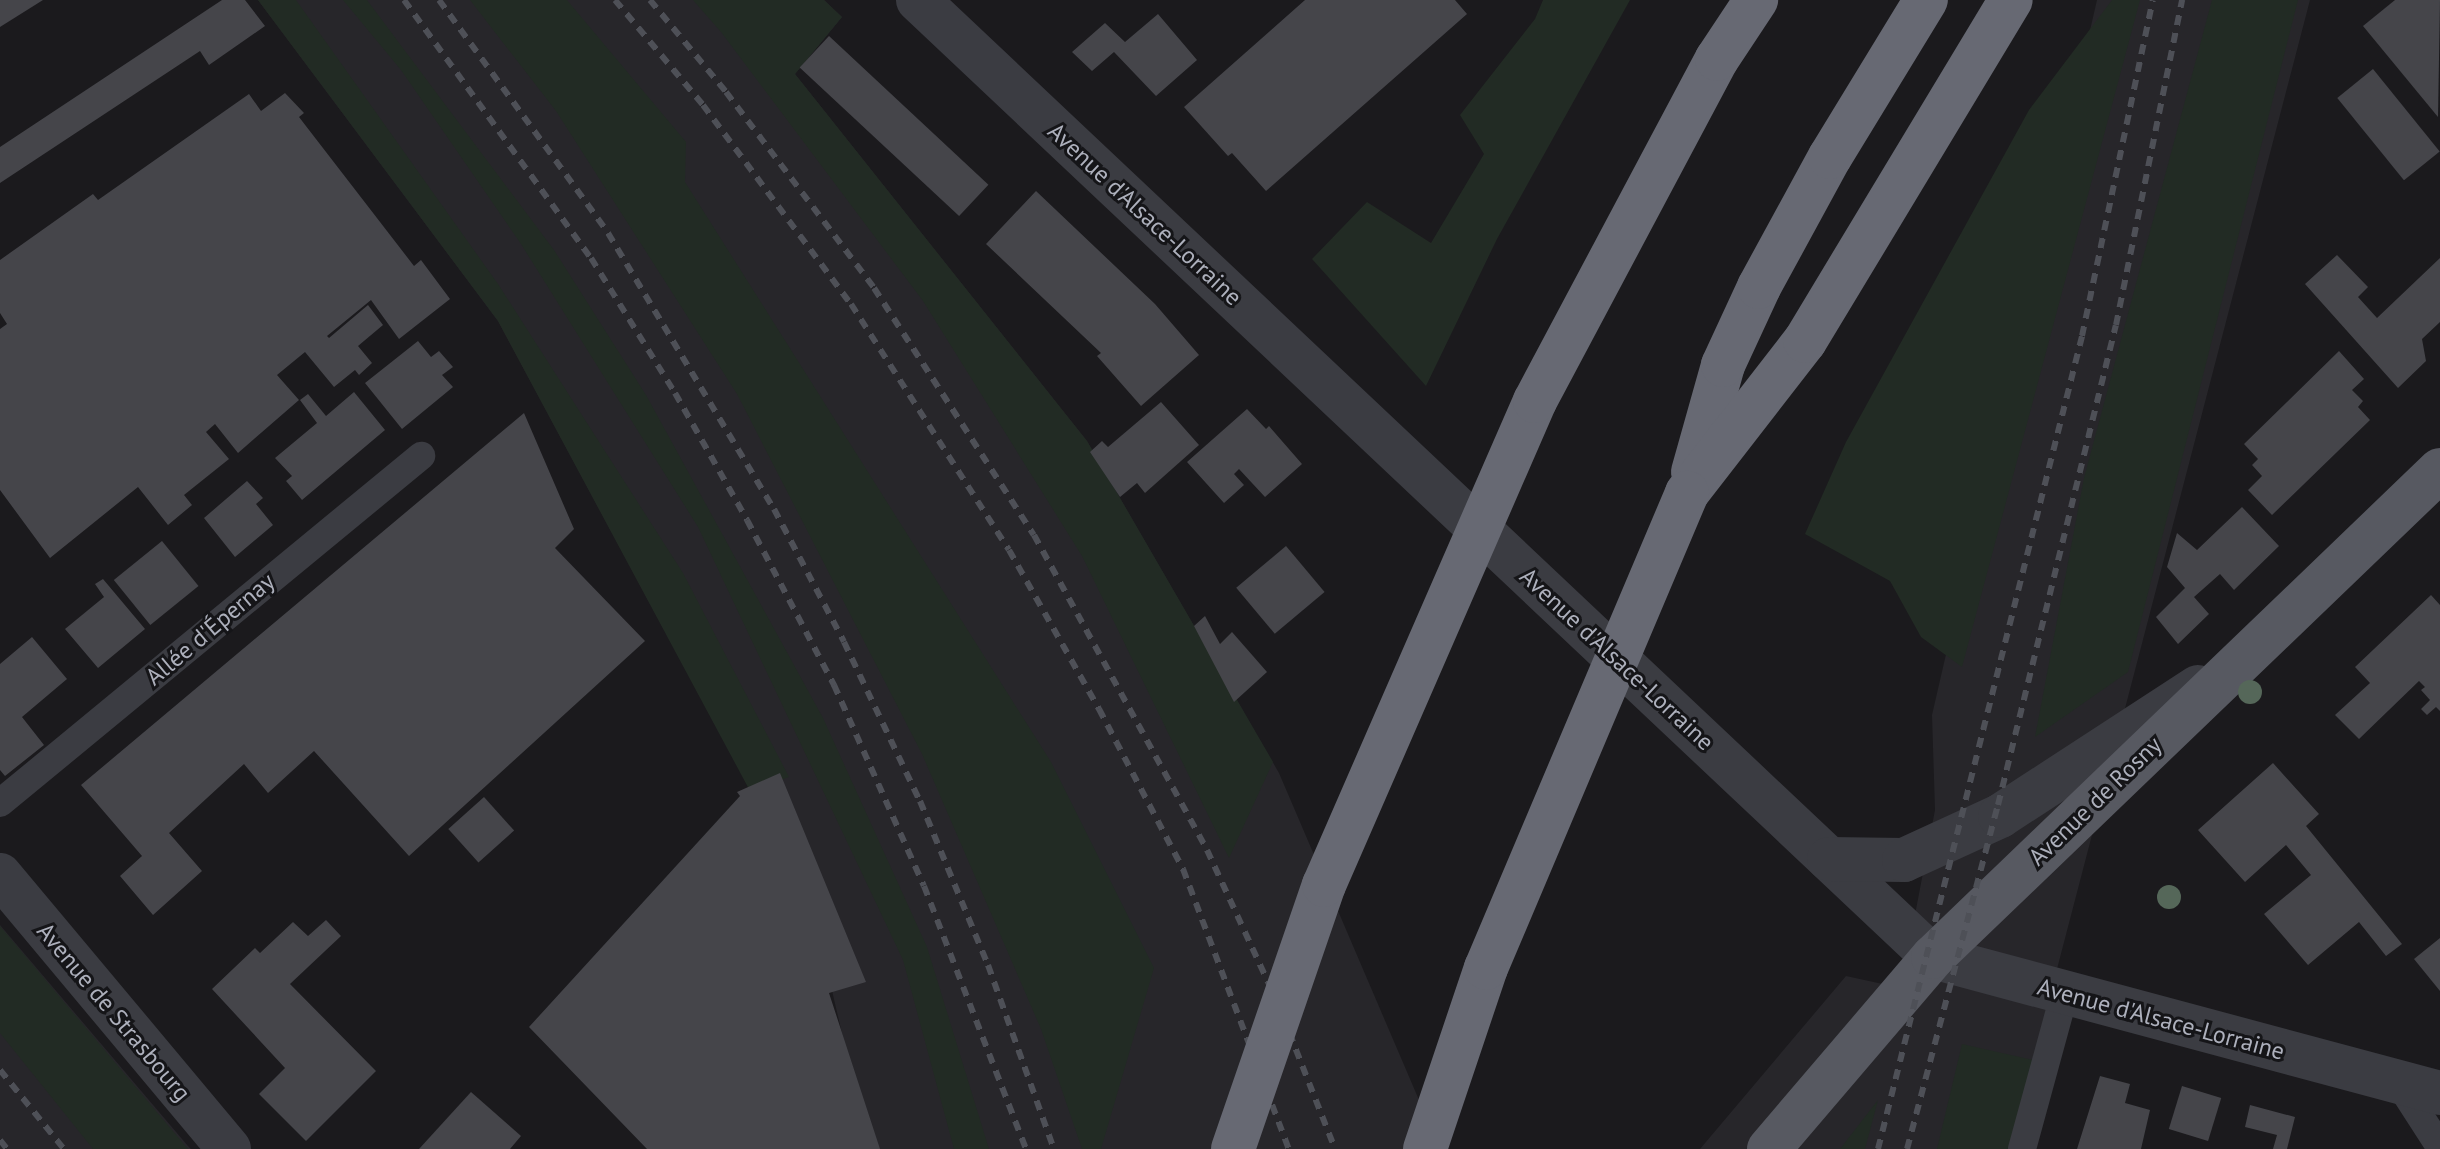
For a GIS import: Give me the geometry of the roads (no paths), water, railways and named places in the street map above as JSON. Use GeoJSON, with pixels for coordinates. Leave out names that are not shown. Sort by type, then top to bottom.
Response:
{"type":"FeatureCollection","features":[{"type":"Feature","properties":{"kind":"highway"},"geometry":{"type":"LineString","coordinates":[[1233,1149],[1324,885],[1535,401],[1717,59],[1756,0]]}},
{"type":"Feature","properties":{"kind":"highway"},"geometry":{"type":"LineString","coordinates":[[1425,1149],[1486,968],[1687,493],[1723,365],[1759,287],[1830,157],[1926,0]]}},
{"type":"Feature","properties":{"kind":"highway"},"geometry":{"type":"LineString","coordinates":[[1687,493],[1805,341],[2011,0]]}},
{"type":"Feature","properties":{"kind":"main road","name":"Avenue de Rosny"},"geometry":{"type":"LineString","coordinates":[[1769,1149],[1933,957],[2440,470]]}},
{"type":"Feature","properties":{"kind":"street","name":"Avenue d'Alsace-Lorraine"},"geometry":{"type":"LineString","coordinates":[[918,0],[1933,957],[2064,995],[2440,1093]]}},
{"type":"Feature","properties":{"kind":"street"},"geometry":{"type":"LineString","coordinates":[[1829,859],[1904,860],[2000,816],[2250,653]]}},
{"type":"Feature","properties":{"kind":"street","name":"Avenue de Strasbourg"},"geometry":{"type":"LineString","coordinates":[[0,875],[229,1149]]}},
{"type":"Feature","properties":{"kind":"lane","name":"Allée d'Épernay"},"geometry":{"type":"LineString","coordinates":[[0,803],[421,456]]}},
{"type":"Feature","properties":{"kind":"lane"},"geometry":{"type":"LineString","coordinates":[[2022,1149],[2064,995]]}},
{"type":"Feature","properties":{"kind":"lane"},"geometry":{"type":"LineString","coordinates":[[2398,1082],[2440,1147]]}},
{"type":"Feature","properties":{"kind":"railway"},"geometry":{"type":"LineString","coordinates":[[404,0],[591,258],[675,393],[747,520],[834,685],[924,886],[1026,1149]]}},
{"type":"Feature","properties":{"kind":"railway"},"geometry":{"type":"LineString","coordinates":[[439,0],[608,233],[774,509],[844,642],[920,801],[988,965],[1054,1149]]}},
{"type":"Feature","properties":{"kind":"railway"},"geometry":{"type":"LineString","coordinates":[[615,0],[703,105],[851,304],[1009,550],[1099,709],[1183,869],[1289,1149]]}},
{"type":"Feature","properties":{"kind":"railway"},"geometry":{"type":"LineString","coordinates":[[650,0],[726,92],[874,288],[1034,535],[1207,850],[1276,999],[1335,1149]]}},
{"type":"Feature","properties":{"kind":"railway"},"geometry":{"type":"LineString","coordinates":[[1878,1149],[2082,336],[2153,0]]}},
{"type":"Feature","properties":{"kind":"railway"},"geometry":{"type":"LineString","coordinates":[[1907,1149],[1998,805],[2116,325],[2182,0]]}},
{"type":"Feature","properties":{"kind":"railway"},"geometry":{"type":"LineString","coordinates":[[0,1070],[64,1149]]}},
{"type":"Feature","properties":{"kind":"railway"},"geometry":{"type":"LineString","coordinates":[[0,1140],[7,1149]]}}]}
